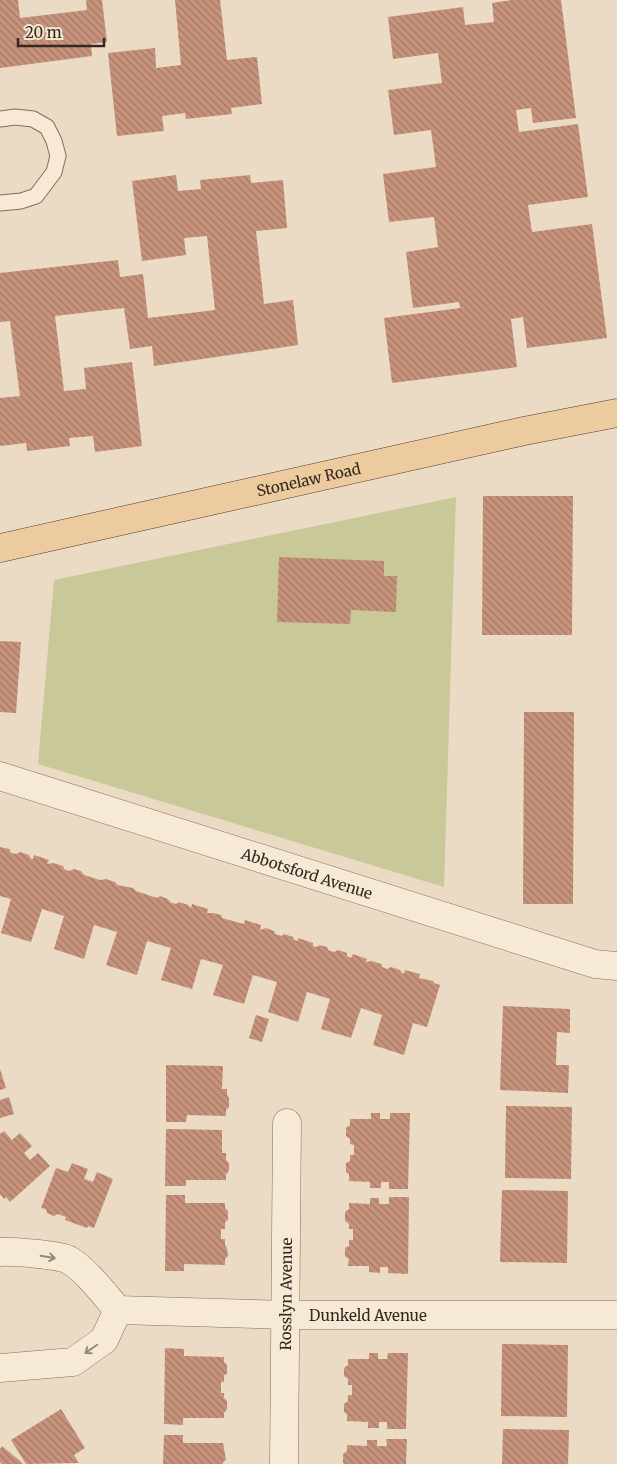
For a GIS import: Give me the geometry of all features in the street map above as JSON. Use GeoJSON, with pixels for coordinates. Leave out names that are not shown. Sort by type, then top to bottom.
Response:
{"type":"FeatureCollection","features":[{"type":"Feature","properties":{"kind":"main road","name":"Stonelaw Road"},"geometry":{"type":"LineString","coordinates":[[0,548],[617,412]]}},
{"type":"Feature","properties":{"kind":"street","name":"Abbotsford Avenue"},"geometry":{"type":"LineString","coordinates":[[0,776],[595,964],[617,966]]}},
{"type":"Feature","properties":{"kind":"street","name":"Rosslyn Avenue"},"geometry":{"type":"LineString","coordinates":[[284,1464],[287,1315],[287,1123]]}},
{"type":"Feature","properties":{"kind":"street"},"geometry":{"type":"LineString","coordinates":[[0,1252],[14,1251],[68,1260],[96,1283],[118,1310],[104,1340],[73,1362],[0,1368]]}},
{"type":"Feature","properties":{"kind":"street","name":"Dunkeld Avenue"},"geometry":{"type":"LineString","coordinates":[[118,1310],[287,1315],[617,1315]]}},
{"type":"Feature","properties":{"kind":"lane"},"geometry":{"type":"LineString","coordinates":[[0,119],[15,117],[33,119],[47,127],[54,141],[58,156],[54,172],[36,196],[21,201],[0,203]]}},
{"type":"Feature","properties":{"kind":"green space"},"geometry":{"type":"Polygon","coordinates":[[[456,497],[444,887],[38,764],[54,580],[456,497]]]}},
{"type":"Feature","properties":{"kind":"building"},"geometry":{"type":"Polygon","coordinates":[[[0,0],[18,0],[20,18],[87,10],[86,0],[102,0],[107,42],[91,44],[92,56],[0,68],[0,0]]]}},
{"type":"Feature","properties":{"kind":"building"},"geometry":{"type":"Polygon","coordinates":[[[175,0],[220,0],[227,60],[257,57],[262,104],[231,108],[232,114],[186,119],[185,113],[162,116],[164,131],[117,136],[108,53],[155,48],[156,68],[181,65],[175,0]]]}},
{"type":"Feature","properties":{"kind":"building"},"geometry":{"type":"Polygon","coordinates":[[[512,0],[561,0],[576,118],[533,123],[531,108],[516,110],[519,132],[578,124],[588,197],[528,205],[532,232],[592,224],[607,338],[527,348],[523,317],[511,319],[517,367],[392,383],[384,318],[460,308],[459,302],[413,308],[406,252],[438,247],[434,217],[389,222],[383,174],[436,167],[431,130],[394,135],[388,90],[442,83],[438,53],[393,59],[388,17],[463,7],[465,25],[494,22],[492,3],[512,0]]]}},
{"type":"Feature","properties":{"kind":"building"},"geometry":{"type":"Polygon","coordinates":[[[176,175],[178,191],[201,189],[200,180],[250,175],[251,183],[283,180],[287,228],[256,231],[264,304],[293,300],[298,345],[154,366],[152,346],[130,349],[124,308],[55,316],[64,391],[86,389],[84,368],[132,362],[142,446],[95,452],[93,436],[69,438],[70,446],[27,451],[26,443],[0,446],[0,398],[20,396],[10,321],[0,322],[0,273],[118,260],[120,277],[143,274],[148,318],[215,310],[207,236],[184,238],[186,255],[142,261],[132,181],[176,175]]]}},
{"type":"Feature","properties":{"kind":"building"},"geometry":{"type":"Polygon","coordinates":[[[483,496],[573,496],[572,635],[482,635],[483,496]]]}},
{"type":"Feature","properties":{"kind":"building"},"geometry":{"type":"Polygon","coordinates":[[[279,557],[384,561],[384,576],[397,576],[396,612],[351,610],[350,624],[277,622],[279,557]]]}},
{"type":"Feature","properties":{"kind":"building"},"geometry":{"type":"Polygon","coordinates":[[[0,641],[21,642],[16,713],[0,712],[0,641]]]}},
{"type":"Feature","properties":{"kind":"building"},"geometry":{"type":"Polygon","coordinates":[[[524,712],[574,712],[573,904],[523,904],[524,712]]]}},
{"type":"Feature","properties":{"kind":"building"},"geometry":{"type":"Polygon","coordinates":[[[0,847],[9,849],[11,853],[16,854],[20,852],[29,855],[31,859],[33,859],[34,855],[49,860],[47,864],[53,863],[63,866],[64,869],[69,871],[74,869],[81,871],[84,875],[100,880],[106,879],[115,882],[117,885],[133,888],[136,891],[157,898],[160,896],[176,904],[179,902],[191,908],[192,904],[208,909],[207,913],[221,915],[222,918],[244,924],[245,920],[261,925],[260,930],[266,928],[274,931],[275,934],[282,936],[284,934],[293,937],[294,940],[298,941],[298,938],[313,943],[313,946],[327,947],[328,950],[334,952],[338,950],[347,953],[347,956],[351,958],[353,954],[367,959],[366,962],[372,961],[381,964],[382,967],[387,969],[391,967],[400,970],[404,974],[405,970],[420,974],[419,978],[433,981],[440,985],[427,1027],[413,1023],[404,1055],[373,1045],[382,1015],[361,1008],[351,1038],[321,1029],[330,999],[307,992],[298,1022],[268,1012],[277,982],[253,975],[244,1004],[213,995],[223,965],[201,959],[192,989],[161,980],[171,948],[147,941],[137,975],[106,965],[117,932],[94,925],[84,959],[54,949],[64,916],[42,909],[31,942],[1,933],[11,899],[0,896],[0,847]]]}},
{"type":"Feature","properties":{"kind":"building"},"geometry":{"type":"Polygon","coordinates":[[[503,1006],[570,1009],[570,1033],[557,1032],[556,1065],[569,1065],[568,1093],[500,1090],[503,1006]]]}},
{"type":"Feature","properties":{"kind":"building"},"geometry":{"type":"Polygon","coordinates":[[[256,1015],[269,1019],[262,1042],[249,1038],[256,1015]]]}},
{"type":"Feature","properties":{"kind":"building"},"geometry":{"type":"Polygon","coordinates":[[[166,1065],[223,1066],[222,1089],[227,1089],[229,1098],[226,1116],[187,1115],[186,1122],[166,1122],[166,1065]]]}},
{"type":"Feature","properties":{"kind":"building"},"geometry":{"type":"Polygon","coordinates":[[[0,1069],[6,1088],[0,1090],[0,1069]]]}},
{"type":"Feature","properties":{"kind":"building"},"geometry":{"type":"Polygon","coordinates":[[[9,1097],[14,1114],[0,1118],[0,1100],[9,1097]]]}},
{"type":"Feature","properties":{"kind":"building"},"geometry":{"type":"Polygon","coordinates":[[[506,1106],[572,1107],[571,1179],[505,1178],[506,1106]]]}},
{"type":"Feature","properties":{"kind":"building"},"geometry":{"type":"Polygon","coordinates":[[[371,1113],[380,1113],[380,1119],[390,1119],[390,1113],[410,1113],[408,1189],[389,1189],[389,1182],[381,1182],[381,1188],[370,1188],[370,1182],[349,1181],[346,1163],[350,1161],[350,1155],[354,1155],[354,1145],[350,1144],[350,1139],[346,1136],[346,1128],[350,1125],[350,1119],[371,1119],[371,1113]]]}},
{"type":"Feature","properties":{"kind":"building"},"geometry":{"type":"Polygon","coordinates":[[[166,1129],[222,1130],[222,1153],[226,1153],[226,1160],[229,1163],[226,1180],[186,1180],[186,1186],[165,1186],[166,1129]]]}},
{"type":"Feature","properties":{"kind":"building"},"geometry":{"type":"Polygon","coordinates":[[[4,1131],[12,1140],[20,1133],[32,1146],[24,1153],[30,1160],[38,1153],[50,1166],[10,1202],[0,1194],[0,1134],[4,1131]]]}},
{"type":"Feature","properties":{"kind":"building"},"geometry":{"type":"Polygon","coordinates":[[[72,1163],[88,1169],[84,1179],[93,1182],[97,1172],[113,1179],[94,1228],[88,1226],[87,1228],[65,1220],[66,1217],[58,1214],[54,1216],[47,1213],[46,1209],[41,1208],[56,1168],[68,1172],[72,1163]]]}},
{"type":"Feature","properties":{"kind":"building"},"geometry":{"type":"Polygon","coordinates":[[[502,1190],[568,1191],[567,1263],[500,1262],[502,1190]]]}},
{"type":"Feature","properties":{"kind":"building"},"geometry":{"type":"Polygon","coordinates":[[[166,1195],[185,1195],[185,1203],[225,1203],[225,1208],[228,1211],[228,1220],[225,1222],[225,1229],[221,1229],[221,1239],[225,1239],[227,1248],[228,1256],[225,1259],[225,1265],[184,1264],[184,1271],[165,1271],[166,1195]]]}},
{"type":"Feature","properties":{"kind":"building"},"geometry":{"type":"Polygon","coordinates":[[[389,1197],[409,1197],[408,1274],[388,1273],[388,1267],[380,1267],[380,1273],[369,1272],[369,1266],[348,1266],[349,1259],[345,1256],[345,1248],[349,1246],[349,1240],[353,1240],[353,1229],[349,1229],[349,1224],[345,1221],[345,1212],[349,1209],[349,1203],[370,1204],[370,1198],[379,1198],[379,1204],[389,1204],[389,1197]]]}},
{"type":"Feature","properties":{"kind":"building"},"geometry":{"type":"Polygon","coordinates":[[[502,1344],[568,1345],[567,1417],[501,1416],[502,1344]]]}},
{"type":"Feature","properties":{"kind":"building"},"geometry":{"type":"Polygon","coordinates":[[[165,1348],[184,1349],[184,1356],[224,1357],[224,1362],[227,1365],[227,1374],[224,1375],[224,1382],[221,1382],[221,1393],[224,1393],[224,1398],[227,1401],[227,1409],[224,1413],[224,1418],[183,1418],[183,1425],[164,1424],[165,1348]]]}},
{"type":"Feature","properties":{"kind":"building"},"geometry":{"type":"Polygon","coordinates":[[[369,1353],[378,1353],[378,1359],[387,1359],[388,1353],[408,1353],[406,1429],[387,1429],[387,1422],[379,1422],[379,1428],[368,1428],[368,1422],[347,1421],[344,1404],[348,1401],[348,1395],[352,1395],[352,1385],[348,1385],[348,1379],[344,1376],[344,1368],[348,1365],[348,1359],[369,1359],[369,1353]]]}},
{"type":"Feature","properties":{"kind":"building"},"geometry":{"type":"Polygon","coordinates":[[[61,1409],[85,1448],[74,1455],[79,1463],[26,1464],[11,1440],[61,1409]]]}},
{"type":"Feature","properties":{"kind":"building"},"geometry":{"type":"Polygon","coordinates":[[[503,1429],[569,1430],[568,1464],[502,1464],[503,1429]]]}},
{"type":"Feature","properties":{"kind":"building"},"geometry":{"type":"Polygon","coordinates":[[[164,1435],[183,1435],[183,1443],[223,1443],[226,1460],[223,1464],[163,1464],[164,1435]]]}},
{"type":"Feature","properties":{"kind":"building"},"geometry":{"type":"Polygon","coordinates":[[[386,1439],[407,1439],[406,1464],[343,1463],[343,1454],[347,1451],[347,1445],[367,1446],[367,1440],[377,1440],[377,1446],[387,1446],[386,1439]]]}},
{"type":"Feature","properties":{"kind":"building"},"geometry":{"type":"Polygon","coordinates":[[[2,1446],[23,1464],[2,1464],[0,1462],[0,1449],[2,1446]]]}}]}
